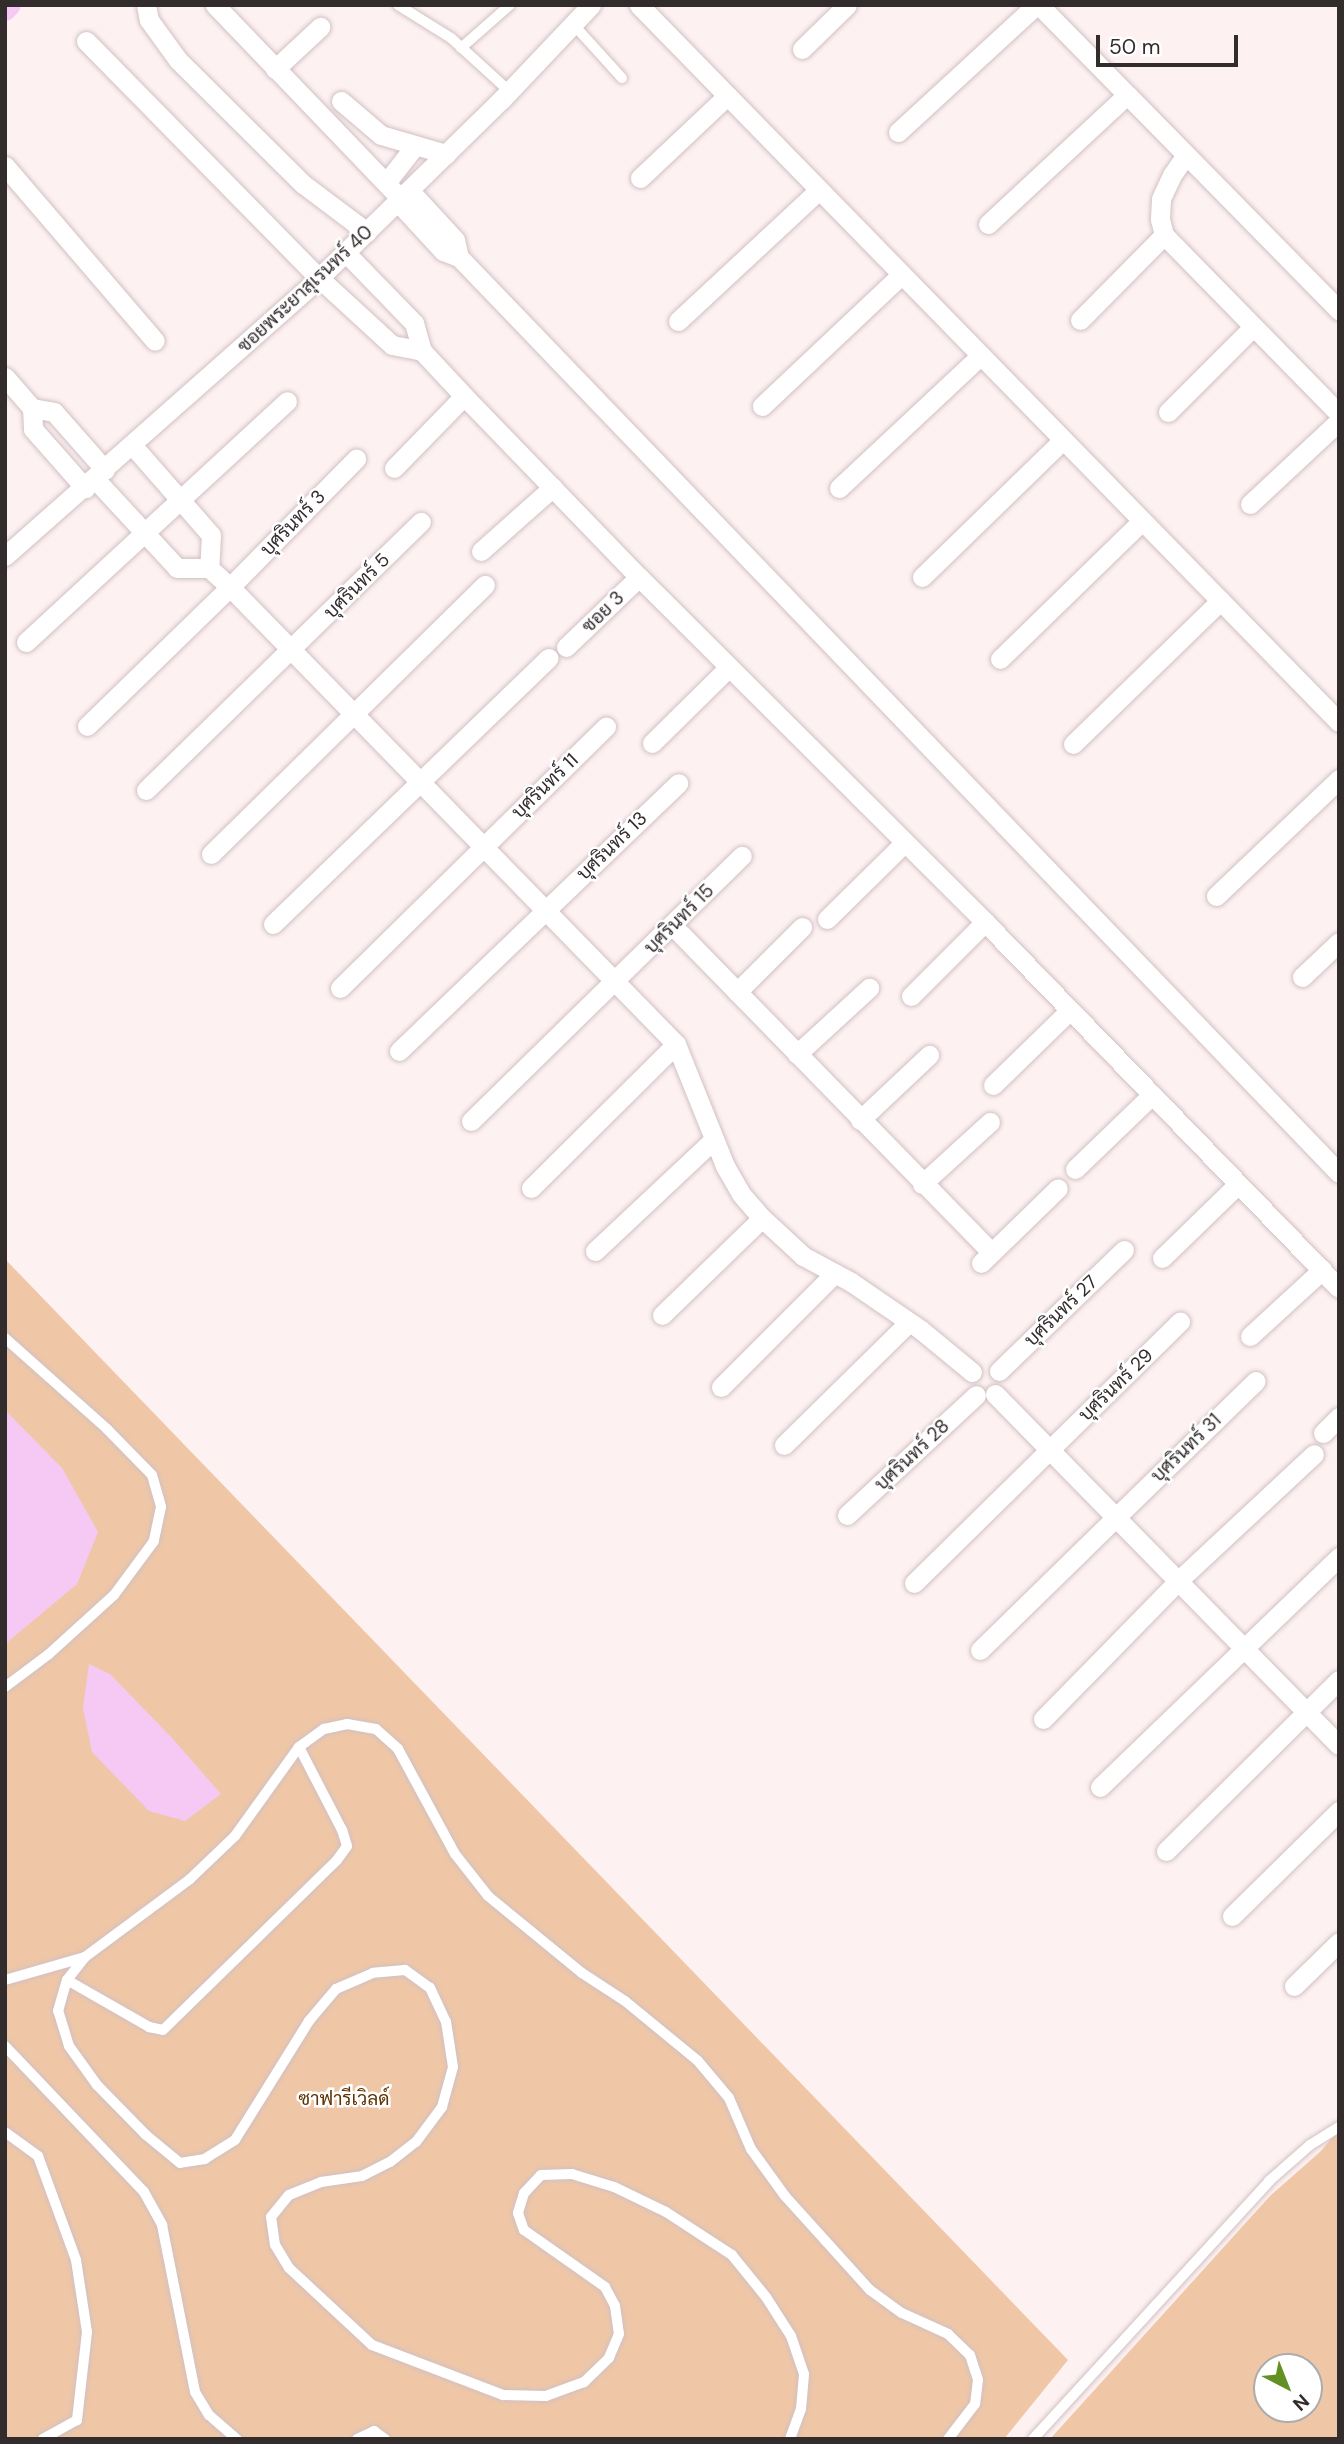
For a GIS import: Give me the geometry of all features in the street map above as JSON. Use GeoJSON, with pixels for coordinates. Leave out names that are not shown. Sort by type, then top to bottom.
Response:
{"type":"FeatureCollection","features":[{"type":"Feature","properties":{"kind":"street"},"geometry":{"type":"LineString","coordinates":[[146,5],[149,20],[178,60],[303,184],[367,232]]}},
{"type":"Feature","properties":{"kind":"street"},"geometry":{"type":"LineString","coordinates":[[215,5],[386,183],[403,197],[443,251],[459,257],[1339,1172]]}},
{"type":"Feature","properties":{"kind":"street","name":"ซอยพระยาสุเรนทร์ 40"},"geometry":{"type":"LineString","coordinates":[[5,556],[133,446],[346,253],[509,91],[591,5]]}},
{"type":"Feature","properties":{"kind":"street"},"geometry":{"type":"LineString","coordinates":[[639,5],[1339,722]]}},
{"type":"Feature","properties":{"kind":"street"},"geometry":{"type":"LineString","coordinates":[[802,49],[847,5]]}},
{"type":"Feature","properties":{"kind":"street"},"geometry":{"type":"LineString","coordinates":[[898,132],[1038,5],[1339,310]]}},
{"type":"Feature","properties":{"kind":"street"},"geometry":{"type":"LineString","coordinates":[[275,69],[320,27]]}},
{"type":"Feature","properties":{"kind":"street"},"geometry":{"type":"LineString","coordinates":[[86,41],[319,278],[391,345],[422,351]]}},
{"type":"Feature","properties":{"kind":"street"},"geometry":{"type":"LineString","coordinates":[[988,225],[1127,95]]}},
{"type":"Feature","properties":{"kind":"street"},"geometry":{"type":"LineString","coordinates":[[640,178],[727,96]]}},
{"type":"Feature","properties":{"kind":"street"},"geometry":{"type":"LineString","coordinates":[[341,101],[381,135],[414,147],[446,154]]}},
{"type":"Feature","properties":{"kind":"street"},"geometry":{"type":"LineString","coordinates":[[386,183],[414,147]]}},
{"type":"Feature","properties":{"kind":"street"},"geometry":{"type":"LineString","coordinates":[[1186,155],[1171,174],[1161,199],[1160,219],[1164,235],[1339,414]]}},
{"type":"Feature","properties":{"kind":"street"},"geometry":{"type":"LineString","coordinates":[[5,166],[155,341]]}},
{"type":"Feature","properties":{"kind":"street"},"geometry":{"type":"LineString","coordinates":[[678,321],[819,190]]}},
{"type":"Feature","properties":{"kind":"street"},"geometry":{"type":"LineString","coordinates":[[1080,320],[1164,235]]}},
{"type":"Feature","properties":{"kind":"street"},"geometry":{"type":"LineString","coordinates":[[346,253],[414,323],[422,351],[464,396],[639,577],[985,922],[1339,1288]]}},
{"type":"Feature","properties":{"kind":"street"},"geometry":{"type":"LineString","coordinates":[[762,406],[901,275]]}},
{"type":"Feature","properties":{"kind":"street"},"geometry":{"type":"LineString","coordinates":[[1168,412],[1253,327]]}},
{"type":"Feature","properties":{"kind":"street"},"geometry":{"type":"LineString","coordinates":[[839,488],[980,356]]}},
{"type":"Feature","properties":{"kind":"street"},"geometry":{"type":"LineString","coordinates":[[5,377],[32,408],[33,429],[95,479]]}},
{"type":"Feature","properties":{"kind":"street"},"geometry":{"type":"LineString","coordinates":[[394,468],[464,396]]}},
{"type":"Feature","properties":{"kind":"street"},"geometry":{"type":"LineString","coordinates":[[26,642],[287,401]]}},
{"type":"Feature","properties":{"kind":"street"},"geometry":{"type":"LineString","coordinates":[[32,408],[54,412],[95,479],[144,535],[177,568],[209,568],[230,587],[676,1044],[713,1140],[741,1194],[762,1218],[803,1256],[835,1273],[909,1322],[972,1372]]}},
{"type":"Feature","properties":{"kind":"street"},"geometry":{"type":"LineString","coordinates":[[1250,504],[1339,421]]}},
{"type":"Feature","properties":{"kind":"street"},"geometry":{"type":"LineString","coordinates":[[922,577],[1062,441]]}},
{"type":"Feature","properties":{"kind":"street"},"geometry":{"type":"LineString","coordinates":[[133,446],[211,535],[209,568]]}},
{"type":"Feature","properties":{"kind":"street","name":"บุศรินทร์ 3"},"geometry":{"type":"LineString","coordinates":[[87,726],[356,459]]}},
{"type":"Feature","properties":{"kind":"street"},"geometry":{"type":"LineString","coordinates":[[481,551],[553,486]]}},
{"type":"Feature","properties":{"kind":"street","name":"บุศรินทร์ 5"},"geometry":{"type":"LineString","coordinates":[[146,790],[421,522]]}},
{"type":"Feature","properties":{"kind":"street"},"geometry":{"type":"LineString","coordinates":[[1000,659],[1141,522]]}},
{"type":"Feature","properties":{"kind":"street","name":"ซอย 3"},"geometry":{"type":"LineString","coordinates":[[566,647],[639,577]]}},
{"type":"Feature","properties":{"kind":"street"},"geometry":{"type":"LineString","coordinates":[[211,855],[485,585]]}},
{"type":"Feature","properties":{"kind":"street"},"geometry":{"type":"LineString","coordinates":[[1073,744],[1221,600]]}},
{"type":"Feature","properties":{"kind":"street"},"geometry":{"type":"LineString","coordinates":[[273,924],[548,658]]}},
{"type":"Feature","properties":{"kind":"street"},"geometry":{"type":"LineString","coordinates":[[652,743],[729,667]]}},
{"type":"Feature","properties":{"kind":"street","name":"บุศรินทร์ 11"},"geometry":{"type":"LineString","coordinates":[[340,988],[606,727]]}},
{"type":"Feature","properties":{"kind":"street"},"geometry":{"type":"LineString","coordinates":[[1216,896],[1339,779]]}},
{"type":"Feature","properties":{"kind":"street","name":"บุศรินทร์ 13"},"geometry":{"type":"LineString","coordinates":[[399,1051],[678,783]]}},
{"type":"Feature","properties":{"kind":"street"},"geometry":{"type":"LineString","coordinates":[[827,919],[904,843]]}},
{"type":"Feature","properties":{"kind":"street","name":"บุศรินทร์ 15"},"geometry":{"type":"LineString","coordinates":[[471,1121],[617,982],[742,856]]}},
{"type":"Feature","properties":{"kind":"street"},"geometry":{"type":"LineString","coordinates":[[912,996],[985,922]]}},
{"type":"Feature","properties":{"kind":"street"},"geometry":{"type":"LineString","coordinates":[[673,926],[922,1184],[986,1258],[1058,1188]]}},
{"type":"Feature","properties":{"kind":"street"},"geometry":{"type":"LineString","coordinates":[[737,992],[802,927]]}},
{"type":"Feature","properties":{"kind":"street"},"geometry":{"type":"LineString","coordinates":[[1302,977],[1339,943]]}},
{"type":"Feature","properties":{"kind":"street"},"geometry":{"type":"LineString","coordinates":[[797,1054],[869,988]]}},
{"type":"Feature","properties":{"kind":"street"},"geometry":{"type":"LineString","coordinates":[[993,1085],[1070,1010]]}},
{"type":"Feature","properties":{"kind":"street"},"geometry":{"type":"LineString","coordinates":[[531,1188],[676,1044]]}},
{"type":"Feature","properties":{"kind":"street"},"geometry":{"type":"LineString","coordinates":[[860,1120],[929,1055]]}},
{"type":"Feature","properties":{"kind":"street"},"geometry":{"type":"LineString","coordinates":[[1075,1169],[1152,1095]]}},
{"type":"Feature","properties":{"kind":"street"},"geometry":{"type":"LineString","coordinates":[[922,1184],[989,1122]]}},
{"type":"Feature","properties":{"kind":"street"},"geometry":{"type":"LineString","coordinates":[[595,1251],[713,1140]]}},
{"type":"Feature","properties":{"kind":"street"},"geometry":{"type":"LineString","coordinates":[[1162,1258],[1238,1184]]}},
{"type":"Feature","properties":{"kind":"street"},"geometry":{"type":"LineString","coordinates":[[662,1315],[762,1218]]}},
{"type":"Feature","properties":{"kind":"street","name":"บุศรินทร์ 27"},"geometry":{"type":"LineString","coordinates":[[999,1371],[1124,1251]]}},
{"type":"Feature","properties":{"kind":"street"},"geometry":{"type":"LineString","coordinates":[[1250,1336],[1322,1270]]}},
{"type":"Feature","properties":{"kind":"street"},"geometry":{"type":"LineString","coordinates":[[721,1387],[835,1273]]}},
{"type":"Feature","properties":{"kind":"street"},"geometry":{"type":"LineString","coordinates":[[784,1445],[909,1322]]}},
{"type":"Feature","properties":{"kind":"street","name":"บุศรินทร์ 29"},"geometry":{"type":"LineString","coordinates":[[914,1583],[1180,1322]]}},
{"type":"Feature","properties":{"kind":"street"},"geometry":{"type":"LineString","coordinates":[[986,1394],[1002,1383],[999,1371],[987,1364],[972,1372],[969,1383],[1051,1448],[1339,1745]]}},
{"type":"Feature","properties":{"kind":"street","name":"บุศรินทร์ 31"},"geometry":{"type":"LineString","coordinates":[[980,1650],[1256,1381]]}},
{"type":"Feature","properties":{"kind":"street","name":"บุศรินทร์ 28"},"geometry":{"type":"LineString","coordinates":[[847,1515],[986,1394]]}},
{"type":"Feature","properties":{"kind":"street"},"geometry":{"type":"LineString","coordinates":[[1323,1433],[1339,1417]]}},
{"type":"Feature","properties":{"kind":"street"},"geometry":{"type":"LineString","coordinates":[[1043,1719],[1180,1579],[1314,1454]]}},
{"type":"Feature","properties":{"kind":"street"},"geometry":{"type":"LineString","coordinates":[[1100,1787],[1339,1557]]}},
{"type":"Feature","properties":{"kind":"street"},"geometry":{"type":"LineString","coordinates":[[1166,1851],[1339,1680]]}},
{"type":"Feature","properties":{"kind":"street"},"geometry":{"type":"LineString","coordinates":[[1232,1916],[1339,1811]]}},
{"type":"Feature","properties":{"kind":"street"},"geometry":{"type":"LineString","coordinates":[[1294,1986],[1339,1942]]}},
{"type":"Feature","properties":{"kind":"lane"},"geometry":{"type":"LineString","coordinates":[[398,5],[461,48],[509,91]]}},
{"type":"Feature","properties":{"kind":"lane"},"geometry":{"type":"LineString","coordinates":[[461,48],[510,5]]}},
{"type":"Feature","properties":{"kind":"lane"},"geometry":{"type":"LineString","coordinates":[[573,24],[622,78]]}},
{"type":"Feature","properties":{"kind":"lane"},"geometry":{"type":"LineString","coordinates":[[5,1338],[107,1429],[152,1475],[161,1507],[154,1541],[114,1595],[49,1654],[5,1687]]}},
{"type":"Feature","properties":{"kind":"lane"},"geometry":{"type":"LineString","coordinates":[[790,2439],[801,2409],[804,2374],[791,2336],[766,2297],[732,2255],[666,2212],[614,2188],[572,2174],[541,2175],[524,2193],[518,2213],[524,2230],[605,2287],[615,2306],[619,2334],[609,2358],[584,2382],[546,2396],[503,2395],[372,2345],[289,2268],[275,2245],[271,2217],[289,2195],[321,2182],[362,2176],[390,2162],[416,2142],[442,2107],[453,2067],[446,2022],[430,1988],[405,1969],[373,1973],[336,1989],[309,2021],[235,2140],[205,2159],[180,2163],[146,2135],[97,2085],[69,2046],[58,2011],[67,1980],[85,1956],[190,1879],[235,1836],[299,1747],[324,1729],[347,1724],[376,1729],[398,1749],[455,1853],[488,1896],[582,1973],[625,2001],[698,2061],[729,2098],[751,2149],[785,2196],[870,2290],[902,2313],[948,2334],[970,2356],[978,2380],[975,2404],[948,2439]]}},
{"type":"Feature","properties":{"kind":"lane"},"geometry":{"type":"LineString","coordinates":[[67,1980],[149,2027],[163,2030],[337,1860],[347,1846],[342,1830],[299,1747]]}},
{"type":"Feature","properties":{"kind":"lane"},"geometry":{"type":"LineString","coordinates":[[5,1980],[85,1956]]}},
{"type":"Feature","properties":{"kind":"lane"},"geometry":{"type":"LineString","coordinates":[[5,2046],[144,2192],[162,2225],[195,2392],[209,2415],[236,2439]]}},
{"type":"Feature","properties":{"kind":"lane"},"geometry":{"type":"LineString","coordinates":[[1033,2439],[1269,2181],[1310,2145],[1339,2127]]}},
{"type":"Feature","properties":{"kind":"lane"},"geometry":{"type":"LineString","coordinates":[[5,2132],[38,2156],[76,2260],[87,2332],[77,2420],[43,2439]]}},
{"type":"Feature","properties":{"kind":"lane"},"geometry":{"type":"LineString","coordinates":[[357,2439],[374,2431],[385,2439]]}},
{"type":"Feature","properties":{"kind":"green space","name":"ซาฟารีเวิลด์"},"geometry":{"type":"Polygon","coordinates":[[[5,1259],[1068,2360],[1004,2439],[5,2439],[5,1259]]]}},
{"type":"Feature","properties":{"kind":"green space"},"geometry":{"type":"Polygon","coordinates":[[[1339,2129],[1339,2439],[1050,2439],[1270,2196],[1321,2151],[1339,2129]]]}},
{"type":"Feature","properties":{"kind":"shaded area"},"geometry":{"type":"Polygon","coordinates":[[[5,1410],[62,1468],[98,1532],[77,1584],[5,1644],[5,1410]]]}},
{"type":"Feature","properties":{"kind":"shaded area"},"geometry":{"type":"Polygon","coordinates":[[[89,1664],[110,1674],[221,1794],[185,1821],[149,1811],[92,1752],[83,1708],[89,1664]]]}},
{"type":"Feature","properties":{"kind":"waterway"},"geometry":{"type":"LineString","coordinates":[[5,11],[11,5]]}}]}
